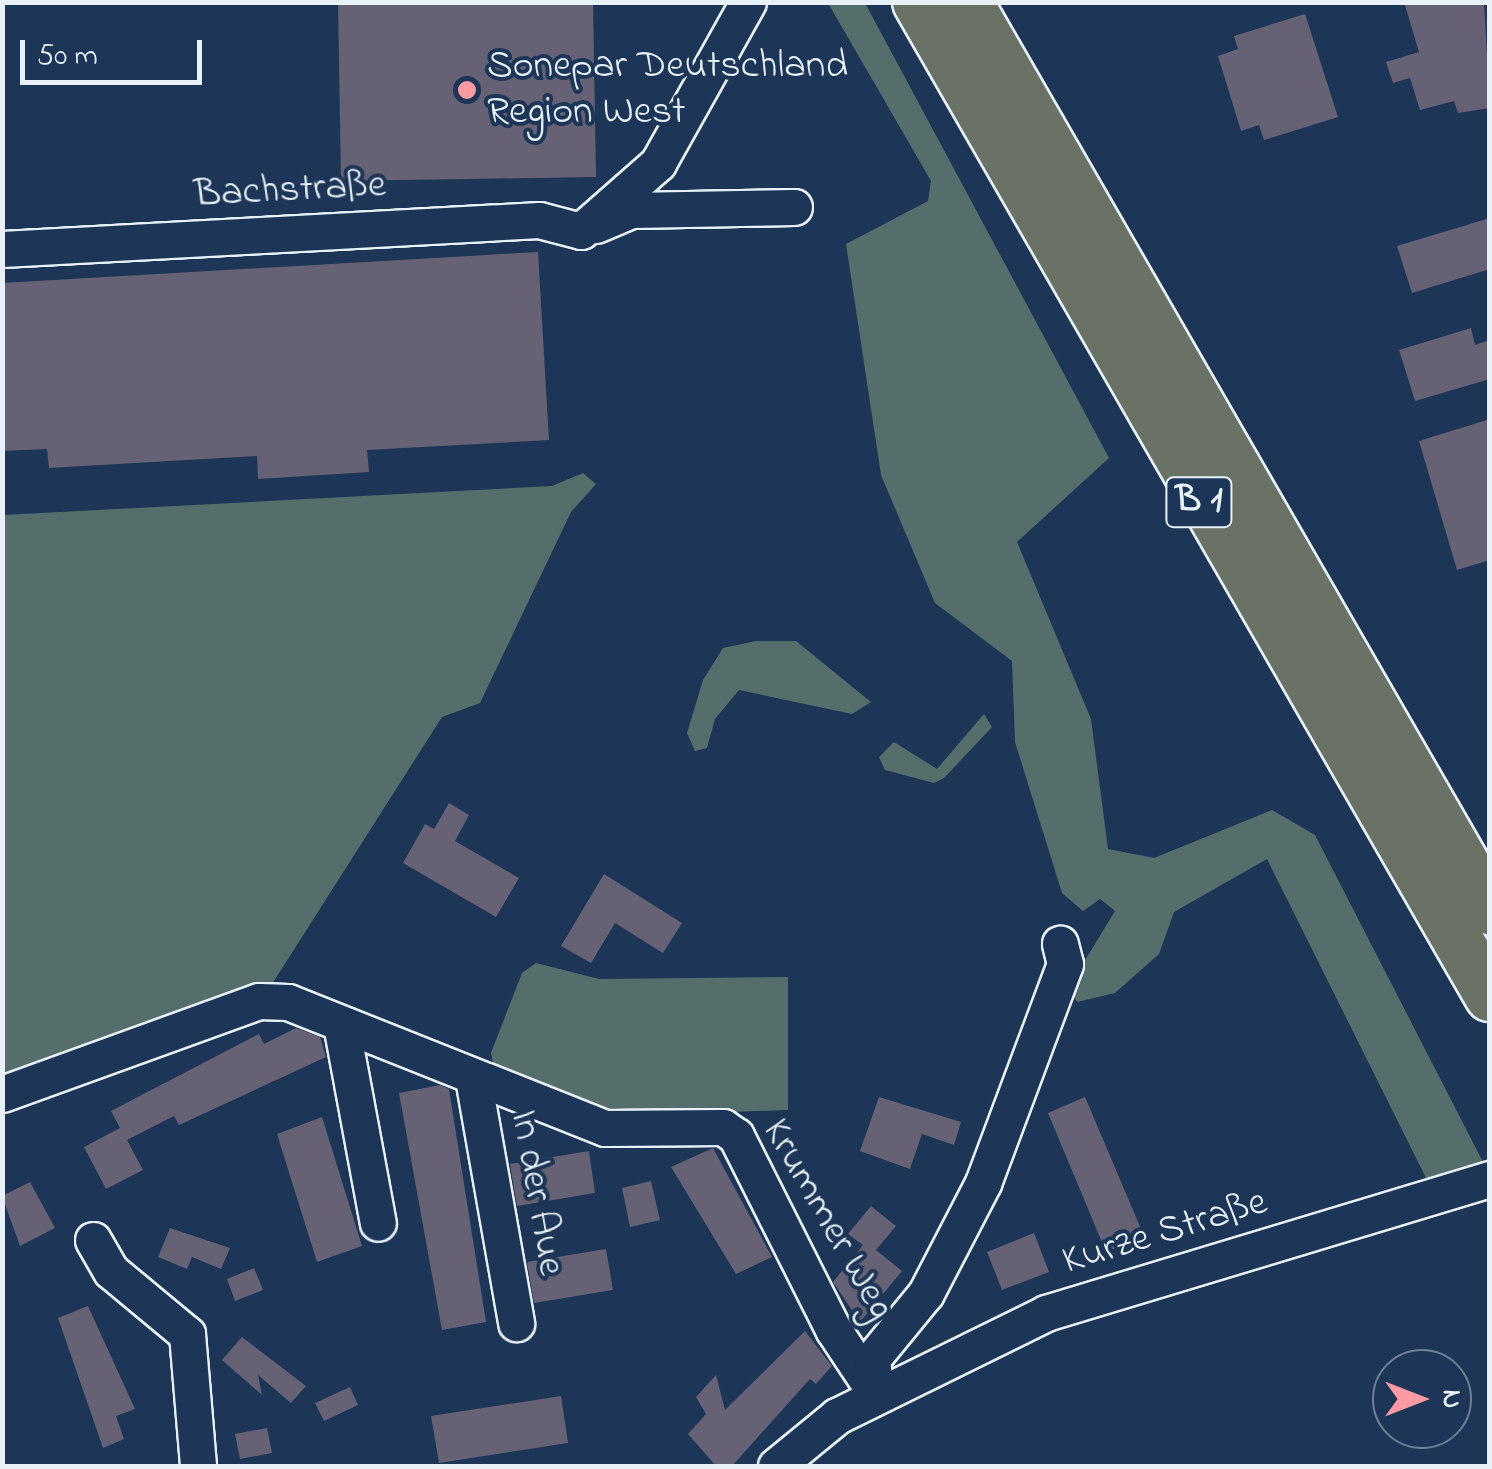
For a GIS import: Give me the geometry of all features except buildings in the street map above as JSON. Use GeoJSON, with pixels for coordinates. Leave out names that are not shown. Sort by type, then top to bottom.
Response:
{"type":"FeatureCollection","features":[{"type":"Feature","properties":{"kind":"highway","name":"B 1"},"geometry":{"type":"LineString","coordinates":[[918,2],[1490,996]]}},
{"type":"Feature","properties":{"kind":"highway","name":"B 1"},"geometry":{"type":"LineString","coordinates":[[968,2],[1490,909]]}},
{"type":"Feature","properties":{"kind":"street"},"geometry":{"type":"LineString","coordinates":[[581,231],[658,162],[748,2]]}},
{"type":"Feature","properties":{"kind":"street"},"geometry":{"type":"LineString","coordinates":[[581,231],[632,210],[794,208]]}},
{"type":"Feature","properties":{"kind":"street","name":"Bachstraße"},"geometry":{"type":"LineString","coordinates":[[2,249],[539,220],[581,231]]}},
{"type":"Feature","properties":{"kind":"street"},"geometry":{"type":"LineString","coordinates":[[876,1394],[872,1360],[926,1293],[983,1183],[1065,964],[1060,944]]}},
{"type":"Feature","properties":{"kind":"street","name":"Krummer Weg"},"geometry":{"type":"LineString","coordinates":[[2,1094],[258,1002],[288,1002],[605,1128],[723,1126],[736,1136],[834,1329],[876,1394]]}},
{"type":"Feature","properties":{"kind":"street"},"geometry":{"type":"LineString","coordinates":[[342,1024],[378,1223]]}},
{"type":"Feature","properties":{"kind":"street","name":"In der Aue"},"geometry":{"type":"LineString","coordinates":[[473,1078],[516,1324]]}},
{"type":"Feature","properties":{"kind":"street","name":"Kurze Straße"},"geometry":{"type":"LineString","coordinates":[[776,1466],[816,1429],[876,1394],[1046,1312],[1490,1179]]}},
{"type":"Feature","properties":{"kind":"street"},"geometry":{"type":"LineString","coordinates":[[93,1240],[111,1271],[187,1334],[198,1466]]}},
{"type":"Feature","properties":{"kind":"green space"},"geometry":{"type":"Polygon","coordinates":[[[828,3],[865,3],[1109,458],[1017,542],[1091,719],[1108,849],[1154,858],[1272,810],[1315,835],[1483,1162],[1426,1178],[1267,859],[1174,912],[1159,954],[1115,993],[1077,1002],[1068,988],[1115,911],[1100,899],[1083,911],[1062,893],[1015,742],[1012,661],[935,603],[881,475],[846,244],[928,201],[931,181],[828,3]]]}},
{"type":"Feature","properties":{"kind":"green space"},"geometry":{"type":"Polygon","coordinates":[[[583,473],[596,484],[571,512],[480,703],[442,717],[267,992],[3,1085],[3,515],[552,486],[583,473]]]}},
{"type":"Feature","properties":{"kind":"green space"},"geometry":{"type":"Polygon","coordinates":[[[756,641],[796,641],[871,702],[852,714],[739,690],[715,719],[707,748],[695,751],[687,733],[703,680],[723,648],[756,641]]]}},
{"type":"Feature","properties":{"kind":"green space"},"geometry":{"type":"Polygon","coordinates":[[[984,714],[992,727],[944,778],[934,783],[885,770],[879,757],[894,742],[937,769],[984,714]]]}},
{"type":"Feature","properties":{"kind":"green space"},"geometry":{"type":"Polygon","coordinates":[[[536,963],[599,979],[788,977],[788,1110],[623,1116],[495,1073],[491,1053],[522,973],[536,963]]]}},
{"type":"Feature","properties":{"kind":"place","name":"Sonepar Deutschland Region West"},"geometry":{"type":"Point","coordinates":[467,90]}}]}
